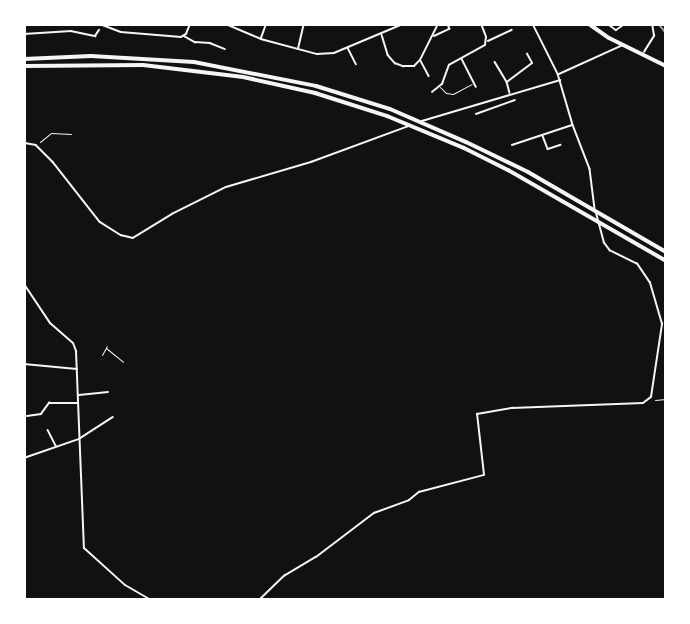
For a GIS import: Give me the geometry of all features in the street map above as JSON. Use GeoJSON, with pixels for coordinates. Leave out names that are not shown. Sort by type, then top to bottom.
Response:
{"type":"FeatureCollection","features":[{"type":"Feature","properties":{"kind":"highway"},"geometry":{"type":"LineString","coordinates":[[589,24],[623,45],[666,66]]}},
{"type":"Feature","properties":{"kind":"highway"},"geometry":{"type":"LineString","coordinates":[[24,58],[91,56],[194,62],[246,70],[344,94],[390,110],[466,142],[528,172],[666,252]]}},
{"type":"Feature","properties":{"kind":"highway"},"geometry":{"type":"LineString","coordinates":[[24,66],[143,65],[243,77],[315,93],[387,116],[464,148],[508,170],[666,261]]}},
{"type":"Feature","properties":{"kind":"street"},"geometry":{"type":"LineString","coordinates":[[184,36],[190,24]]}},
{"type":"Feature","properties":{"kind":"street"},"geometry":{"type":"LineString","coordinates":[[226,24],[250,36],[317,54],[334,53],[364,38],[382,34],[403,24]]}},
{"type":"Feature","properties":{"kind":"street"},"geometry":{"type":"LineString","coordinates":[[261,39],[266,24]]}},
{"type":"Feature","properties":{"kind":"street"},"geometry":{"type":"LineString","coordinates":[[298,50],[304,24]]}},
{"type":"Feature","properties":{"kind":"street"},"geometry":{"type":"LineString","coordinates":[[382,34],[388,55],[395,63],[414,66],[420,60],[438,24]]}},
{"type":"Feature","properties":{"kind":"street"},"geometry":{"type":"LineString","coordinates":[[433,36],[449,29],[448,24]]}},
{"type":"Feature","properties":{"kind":"street"},"geometry":{"type":"LineString","coordinates":[[480,24],[487,41]]}},
{"type":"Feature","properties":{"kind":"street"},"geometry":{"type":"LineString","coordinates":[[259,600],[284,576],[325,552],[374,513],[409,501],[419,492],[484,475],[477,414],[512,408],[643,403],[650,397],[657,368],[662,324],[650,283],[637,264],[610,251],[599,230],[590,169],[573,125],[558,74],[533,24]]}},
{"type":"Feature","properties":{"kind":"street"},"geometry":{"type":"LineString","coordinates":[[608,24],[616,30],[624,24]]}},
{"type":"Feature","properties":{"kind":"street"},"geometry":{"type":"LineString","coordinates":[[642,55],[654,36],[652,24]]}},
{"type":"Feature","properties":{"kind":"street"},"geometry":{"type":"LineString","coordinates":[[100,25],[122,32],[184,36],[195,42],[210,43],[225,50]]}},
{"type":"Feature","properties":{"kind":"street"},"geometry":{"type":"LineString","coordinates":[[24,34],[71,31],[95,36],[99,30]]}},
{"type":"Feature","properties":{"kind":"street"},"geometry":{"type":"LineString","coordinates":[[432,92],[440,87],[449,64],[483,47],[487,41],[512,30]]}},
{"type":"Feature","properties":{"kind":"street"},"geometry":{"type":"LineString","coordinates":[[558,74],[623,45]]}},
{"type":"Feature","properties":{"kind":"street"},"geometry":{"type":"LineString","coordinates":[[348,47],[356,64]]}},
{"type":"Feature","properties":{"kind":"street"},"geometry":{"type":"LineString","coordinates":[[507,82],[532,63],[527,54]]}},
{"type":"Feature","properties":{"kind":"street"},"geometry":{"type":"LineString","coordinates":[[462,58],[476,87]]}},
{"type":"Feature","properties":{"kind":"street"},"geometry":{"type":"LineString","coordinates":[[420,60],[429,76]]}},
{"type":"Feature","properties":{"kind":"street"},"geometry":{"type":"LineString","coordinates":[[495,62],[507,82],[510,94]]}},
{"type":"Feature","properties":{"kind":"street"},"geometry":{"type":"LineString","coordinates":[[497,66],[501,63]]}},
{"type":"Feature","properties":{"kind":"street"},"geometry":{"type":"LineString","coordinates":[[24,145],[36,145],[70,180],[100,222],[121,235],[133,238],[172,214],[226,187],[311,162],[398,129],[560,80]]}},
{"type":"Feature","properties":{"kind":"street"},"geometry":{"type":"LineString","coordinates":[[505,95],[507,102]]}},
{"type":"Feature","properties":{"kind":"street"},"geometry":{"type":"LineString","coordinates":[[476,114],[515,100]]}},
{"type":"Feature","properties":{"kind":"street"},"geometry":{"type":"LineString","coordinates":[[512,145],[573,125]]}},
{"type":"Feature","properties":{"kind":"street"},"geometry":{"type":"LineString","coordinates":[[543,135],[548,149],[560,144]]}},
{"type":"Feature","properties":{"kind":"street"},"geometry":{"type":"LineString","coordinates":[[24,152],[24,171]]}},
{"type":"Feature","properties":{"kind":"street"},"geometry":{"type":"LineString","coordinates":[[24,284],[50,323],[73,343],[78,369],[84,548],[125,585],[151,600]]}},
{"type":"Feature","properties":{"kind":"street"},"geometry":{"type":"LineString","coordinates":[[24,364],[78,369]]}},
{"type":"Feature","properties":{"kind":"street"},"geometry":{"type":"LineString","coordinates":[[78,395],[108,392]]}},
{"type":"Feature","properties":{"kind":"street"},"geometry":{"type":"LineString","coordinates":[[27,416],[41,414],[49,403],[79,403]]}},
{"type":"Feature","properties":{"kind":"street"},"geometry":{"type":"LineString","coordinates":[[24,458],[79,439],[113,417]]}},
{"type":"Feature","properties":{"kind":"street"},"geometry":{"type":"LineString","coordinates":[[48,430],[57,447]]}},
{"type":"Feature","properties":{"kind":"lane"},"geometry":{"type":"LineString","coordinates":[[440,87],[446,93],[453,94],[474,83]]}},
{"type":"Feature","properties":{"kind":"lane"},"geometry":{"type":"LineString","coordinates":[[102,355],[107,347],[123,363]]}},
{"type":"Feature","properties":{"kind":"path"},"geometry":{"type":"LineString","coordinates":[[36,145],[51,133],[71,134]]}},
{"type":"Feature","properties":{"kind":"path"},"geometry":{"type":"LineString","coordinates":[[650,397],[655,400],[666,399]]}},
{"type":"Feature","properties":{"kind":"railway"},"geometry":{"type":"LineString","coordinates":[[659,24],[666,33]]}}]}
